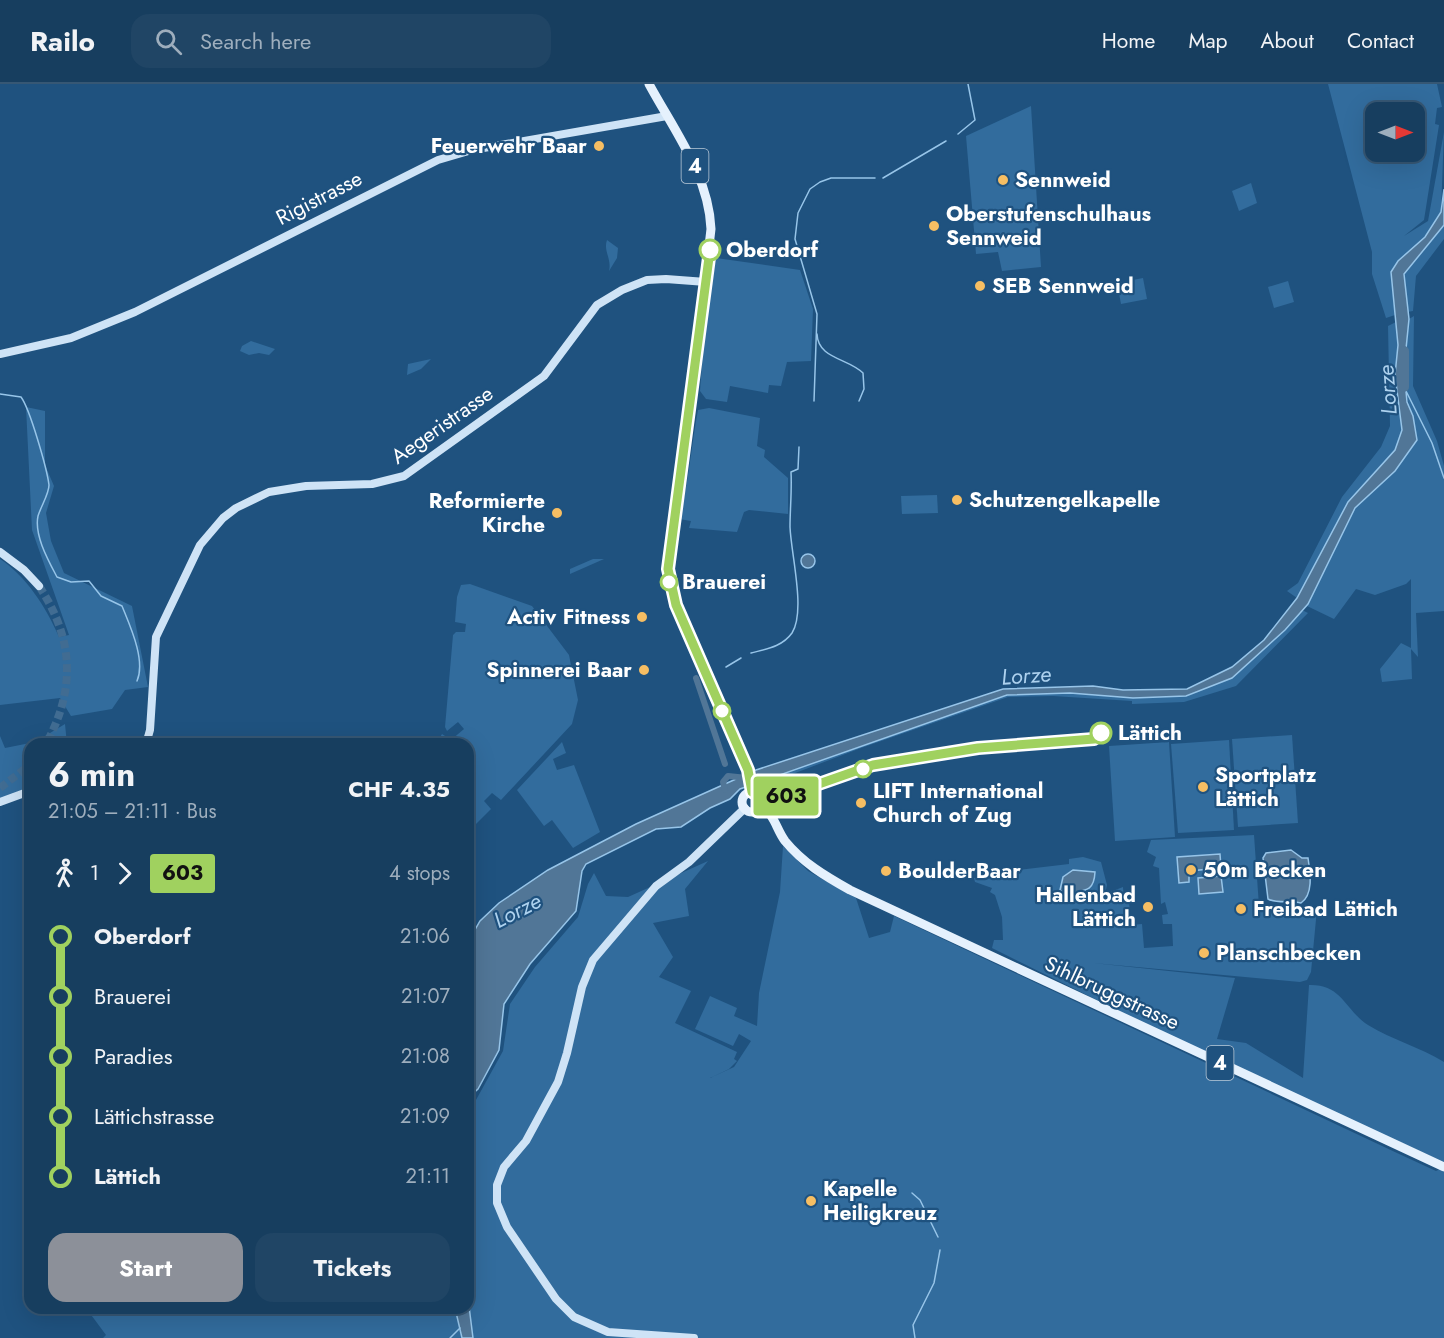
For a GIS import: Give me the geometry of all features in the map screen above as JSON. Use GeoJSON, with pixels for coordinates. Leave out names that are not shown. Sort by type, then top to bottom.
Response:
{"type":"FeatureCollection","features":[{"type":"Feature","properties":{"kind":"main road","name":"4"},"geometry":{"type":"LineString","coordinates":[[650,84],[694,165],[707,198],[711,229],[706,282],[670,540],[669,582],[676,605],[748,770],[752,789]]}},
{"type":"Feature","properties":{"kind":"main road"},"geometry":{"type":"LineString","coordinates":[[752,789],[760,796],[758,809],[745,808],[743,799],[752,789]]}},
{"type":"Feature","properties":{"kind":"main road","name":"Sihlbruggstrasse"},"geometry":{"type":"LineString","coordinates":[[758,809],[805,862],[856,893],[1444,1167]]}},
{"type":"Feature","properties":{"kind":"street","name":"Rigistrasse"},"geometry":{"type":"LineString","coordinates":[[0,354],[71,338],[135,312],[438,160],[472,150],[668,117]]}},
{"type":"Feature","properties":{"kind":"street","name":"Aegeristrasse"},"geometry":{"type":"LineString","coordinates":[[148,738],[156,637],[200,545],[223,518],[236,508],[269,492],[306,486],[372,484],[404,476],[544,376],[586,317],[602,302],[632,285],[647,280],[706,282]]}},
{"type":"Feature","properties":{"kind":"street"},"geometry":{"type":"LineString","coordinates":[[0,552],[24,570],[39,586]]}},
{"type":"Feature","properties":{"kind":"street"},"geometry":{"type":"LineString","coordinates":[[0,802],[24,793]]}},
{"type":"Feature","properties":{"kind":"street"},"geometry":{"type":"LineString","coordinates":[[694,1338],[608,1332],[574,1317],[556,1299],[507,1227],[497,1203],[496,1185],[504,1167],[526,1141],[558,1082],[582,987],[593,960],[656,886],[689,862],[737,813],[745,808]]}},
{"type":"Feature","properties":{"kind":"shaded area"},"geometry":{"type":"Polygon","coordinates":[[[1328,84],[1437,84],[1442,107],[1437,108],[1435,124],[1439,125],[1424,220],[1404,236],[1428,221],[1444,132],[1441,212],[1425,237],[1398,261],[1391,272],[1395,315],[1386,318],[1372,274],[1372,252],[1328,84]]]}},
{"type":"Feature","properties":{"kind":"shaded area","name":"Sennweid"},"geometry":{"type":"Polygon","coordinates":[[[1031,106],[1041,267],[1002,271],[998,252],[976,254],[966,136],[1031,106]]]}},
{"type":"Feature","properties":{"kind":"shaded area"},"geometry":{"type":"Polygon","coordinates":[[[1251,183],[1257,203],[1239,211],[1232,191],[1251,183]]]}},
{"type":"Feature","properties":{"kind":"shaded area"},"geometry":{"type":"Polygon","coordinates":[[[1444,225],[1444,239],[1416,276],[1413,311],[1407,312],[1404,273],[1444,225]]]}},
{"type":"Feature","properties":{"kind":"shaded area"},"geometry":{"type":"Polygon","coordinates":[[[607,240],[618,248],[617,258],[609,271],[606,248],[607,240]]]}},
{"type":"Feature","properties":{"kind":"shaded area"},"geometry":{"type":"Polygon","coordinates":[[[716,258],[800,270],[813,309],[811,361],[787,362],[781,386],[769,385],[768,393],[730,386],[727,402],[706,399],[700,391],[704,335],[716,258]]]}},
{"type":"Feature","properties":{"kind":"shaded area"},"geometry":{"type":"Polygon","coordinates":[[[1143,278],[1147,299],[1121,304],[1117,283],[1143,278]]]}},
{"type":"Feature","properties":{"kind":"shaded area"},"geometry":{"type":"Polygon","coordinates":[[[1288,281],[1294,302],[1274,308],[1268,287],[1288,281]]]}},
{"type":"Feature","properties":{"kind":"shaded area"},"geometry":{"type":"Polygon","coordinates":[[[1414,316],[1413,386],[1437,441],[1444,466],[1444,611],[1416,613],[1418,657],[1411,649],[1412,679],[1382,682],[1380,669],[1401,643],[1411,648],[1411,579],[1406,584],[1375,595],[1356,589],[1334,619],[1307,606],[1355,508],[1395,471],[1413,416],[1406,392],[1405,368],[1409,319],[1414,316]]]}},
{"type":"Feature","properties":{"kind":"shaded area"},"geometry":{"type":"Polygon","coordinates":[[[1396,322],[1398,345],[1395,375],[1402,430],[1395,450],[1348,502],[1297,598],[1287,591],[1298,583],[1342,497],[1381,447],[1390,426],[1388,326],[1396,322]]]}},
{"type":"Feature","properties":{"kind":"shaded area"},"geometry":{"type":"Polygon","coordinates":[[[251,341],[275,349],[269,355],[259,353],[249,355],[240,351],[242,346],[251,341]]]}},
{"type":"Feature","properties":{"kind":"shaded area"},"geometry":{"type":"Polygon","coordinates":[[[431,359],[421,369],[407,375],[408,364],[431,359]]]}},
{"type":"Feature","properties":{"kind":"shaded area"},"geometry":{"type":"Polygon","coordinates":[[[26,407],[45,411],[45,465],[54,486],[46,513],[51,541],[64,573],[132,606],[148,687],[125,690],[112,709],[71,716],[60,698],[0,705],[0,559],[27,583],[59,637],[69,635],[32,530],[26,407]]]}},
{"type":"Feature","properties":{"kind":"shaded area"},"geometry":{"type":"Polygon","coordinates":[[[709,408],[760,418],[757,446],[765,450],[764,457],[788,478],[788,514],[749,510],[744,512],[737,532],[689,528],[691,521],[679,519],[698,410],[709,408]]]}},
{"type":"Feature","properties":{"kind":"shaded area"},"geometry":{"type":"Polygon","coordinates":[[[937,495],[938,513],[902,514],[901,496],[937,495]]]}},
{"type":"Feature","properties":{"kind":"shaded area"},"geometry":{"type":"Polygon","coordinates":[[[593,559],[604,559],[570,574],[570,569],[593,559]]]}},
{"type":"Feature","properties":{"kind":"shaded area"},"geometry":{"type":"Polygon","coordinates":[[[470,584],[532,606],[569,655],[578,700],[572,724],[501,800],[492,793],[484,801],[491,809],[474,826],[474,738],[453,738],[464,729],[458,722],[447,731],[445,727],[453,635],[456,632],[465,632],[466,624],[455,622],[457,597],[461,585],[470,584]]]}},
{"type":"Feature","properties":{"kind":"shaded area"},"geometry":{"type":"Polygon","coordinates":[[[1302,610],[1308,613],[1236,686],[1184,702],[1132,704],[1132,701],[1053,696],[1008,697],[769,783],[773,794],[766,793],[758,781],[1007,695],[1070,693],[1186,696],[1232,678],[1285,630],[1302,610]]]}},
{"type":"Feature","properties":{"kind":"shaded area"},"geometry":{"type":"Polygon","coordinates":[[[65,724],[66,738],[42,738],[65,724]]]}},
{"type":"Feature","properties":{"kind":"shaded area"},"geometry":{"type":"Polygon","coordinates":[[[1292,735],[1298,823],[1238,827],[1232,739],[1292,735]]]}},
{"type":"Feature","properties":{"kind":"shaded area"},"geometry":{"type":"Polygon","coordinates":[[[0,736],[5,748],[24,744],[24,792],[0,802],[0,736]]]}},
{"type":"Feature","properties":{"kind":"shaded area","name":"Sportplatz Lättich"},"geometry":{"type":"Polygon","coordinates":[[[1229,740],[1234,830],[1178,833],[1171,744],[1229,740]]]}},
{"type":"Feature","properties":{"kind":"shaded area"},"geometry":{"type":"Polygon","coordinates":[[[562,742],[566,753],[553,759],[557,770],[574,765],[600,832],[573,848],[552,820],[544,826],[517,790],[562,742]]]}},
{"type":"Feature","properties":{"kind":"shaded area"},"geometry":{"type":"Polygon","coordinates":[[[1169,742],[1175,837],[1115,841],[1109,746],[1169,742]]]}},
{"type":"Feature","properties":{"kind":"shaded area"},"geometry":{"type":"Polygon","coordinates":[[[1254,835],[1259,906],[1317,909],[1311,972],[1307,980],[1300,982],[1093,963],[1235,978],[1217,1039],[1246,1043],[1303,1078],[1309,985],[1329,989],[1336,993],[1368,1025],[1444,1062],[1444,1162],[1212,1057],[992,948],[994,940],[1003,940],[1002,917],[995,895],[990,892],[992,888],[975,882],[974,878],[1001,872],[1069,864],[1069,859],[1083,857],[1101,862],[1107,885],[1105,894],[1123,887],[1124,902],[1129,902],[1131,925],[1142,924],[1144,948],[1173,946],[1172,924],[1163,924],[1162,915],[1168,914],[1165,902],[1161,904],[1159,868],[1153,866],[1156,857],[1147,852],[1151,840],[1254,835]]]}},
{"type":"Feature","properties":{"kind":"shaded area"},"geometry":{"type":"Polygon","coordinates":[[[783,846],[808,871],[856,898],[869,938],[890,932],[894,916],[1436,1171],[1444,1167],[1444,1338],[103,1338],[106,1335],[90,1314],[474,1314],[474,1104],[503,1051],[510,1004],[535,967],[578,917],[588,884],[594,873],[606,896],[628,897],[708,861],[685,889],[689,916],[653,923],[673,957],[659,977],[691,991],[675,1023],[737,1052],[734,1059],[737,1061],[729,1069],[710,1078],[734,1067],[751,1041],[739,1034],[733,1046],[695,1029],[710,996],[737,1008],[734,1016],[757,1026],[759,993],[780,892],[783,846]]]}},
{"type":"Feature","properties":{"kind":"water"},"geometry":{"type":"Polygon","coordinates":[[[1444,189],[1444,225],[1404,274],[1409,319],[1404,369],[1407,402],[1413,416],[1417,440],[1395,471],[1355,508],[1308,604],[1285,630],[1232,678],[1186,696],[1133,698],[1070,693],[1007,695],[740,789],[730,799],[710,808],[681,827],[656,829],[586,864],[582,871],[576,911],[530,964],[504,1004],[499,1050],[474,1093],[474,932],[480,921],[499,903],[548,870],[636,824],[756,770],[1003,689],[1093,686],[1123,690],[1187,689],[1232,667],[1264,640],[1297,598],[1348,502],[1395,450],[1402,430],[1395,375],[1398,345],[1391,272],[1398,261],[1425,237],[1441,212],[1444,189]]]}},
{"type":"Feature","properties":{"kind":"water"},"geometry":{"type":"Polygon","coordinates":[[[808,554],[813,556],[815,561],[813,566],[808,568],[803,566],[801,561],[803,556],[808,554]]]}},
{"type":"Feature","properties":{"kind":"water"},"geometry":{"type":"Polygon","coordinates":[[[1291,850],[1302,858],[1308,858],[1310,882],[1308,894],[1301,903],[1268,899],[1263,858],[1266,853],[1291,850]]]}},
{"type":"Feature","properties":{"kind":"water","name":"50m Becken"},"geometry":{"type":"Polygon","coordinates":[[[1220,854],[1221,868],[1189,871],[1189,882],[1179,883],[1177,857],[1220,854]]]}},
{"type":"Feature","properties":{"kind":"water"},"geometry":{"type":"Polygon","coordinates":[[[1073,870],[1095,872],[1093,884],[1083,891],[1066,894],[1060,890],[1063,877],[1073,870]]]}},
{"type":"Feature","properties":{"kind":"water"},"geometry":{"type":"Polygon","coordinates":[[[1221,876],[1223,892],[1199,894],[1198,878],[1221,876]]]}},
{"type":"Feature","properties":{"kind":"water"},"geometry":{"type":"Polygon","coordinates":[[[456,1314],[470,1314],[473,1338],[462,1338],[456,1314]]]}},
{"type":"Feature","properties":{"kind":"waterway"},"geometry":{"type":"LineString","coordinates":[[958,134],[975,120],[968,84]]}},
{"type":"Feature","properties":{"kind":"waterway"},"geometry":{"type":"LineString","coordinates":[[883,178],[946,141]]}},
{"type":"Feature","properties":{"kind":"waterway"},"geometry":{"type":"LineString","coordinates":[[814,401],[817,314],[795,239],[798,213],[810,189],[820,182],[831,178],[875,178]]}},
{"type":"Feature","properties":{"kind":"waterway"},"geometry":{"type":"LineString","coordinates":[[817,334],[822,349],[863,373],[864,389],[859,401]]}},
{"type":"Feature","properties":{"kind":"waterway","name":"Lorze"},"geometry":{"type":"LineString","coordinates":[[1404,351],[1404,387]]}},
{"type":"Feature","properties":{"kind":"waterway"},"geometry":{"type":"LineString","coordinates":[[1406,391],[1432,443],[1444,478]]}},
{"type":"Feature","properties":{"kind":"waterway"},"geometry":{"type":"LineString","coordinates":[[0,394],[21,397],[42,453],[49,485],[37,523],[46,555],[57,577],[71,582],[89,581],[101,596],[122,606],[138,653],[140,663],[137,681]]}},
{"type":"Feature","properties":{"kind":"waterway"},"geometry":{"type":"LineString","coordinates":[[751,653],[773,647],[788,638],[796,623],[798,597],[790,520],[791,472],[798,469],[799,447]]}},
{"type":"Feature","properties":{"kind":"waterway"},"geometry":{"type":"LineString","coordinates":[[726,667],[741,658]]}},
{"type":"Feature","properties":{"kind":"waterway"},"geometry":{"type":"LineString","coordinates":[[696,678],[725,764]]}},
{"type":"Feature","properties":{"kind":"waterway"},"geometry":{"type":"LineString","coordinates":[[725,790],[723,782],[728,776],[747,778]]}},
{"type":"Feature","properties":{"kind":"waterway"},"geometry":{"type":"LineString","coordinates":[[912,1193],[920,1200],[938,1237]]}},
{"type":"Feature","properties":{"kind":"waterway"},"geometry":{"type":"LineString","coordinates":[[915,1338],[913,1325],[934,1283],[940,1250]]}},
{"type":"Feature","properties":{"kind":"waterway"},"geometry":{"type":"LineString","coordinates":[[450,1338],[460,1328]]}},
{"type":"Feature","properties":{"kind":"tunnel"},"geometry":{"type":"LineString","coordinates":[[39,586],[59,625],[65,645],[67,664],[62,704],[49,738]]}},
{"type":"Feature","properties":{"kind":"tunnel"},"geometry":{"type":"LineString","coordinates":[[0,788],[24,770]]}},
{"type":"Feature","properties":{"kind":"bus line","name":"603"},"geometry":{"type":"LineString","coordinates":[[710,250],[668,569],[676,605],[748,770],[752,792],[760,796],[762,801],[773,800],[873,765],[978,748],[1094,739],[1101,733]]}},
{"type":"Feature","properties":{"kind":"place","name":"Feuerwehr Baar"},"geometry":{"type":"Point","coordinates":[599,146]}},
{"type":"Feature","properties":{"kind":"place","name":"Sennweid"},"geometry":{"type":"Point","coordinates":[1003,180]}},
{"type":"Feature","properties":{"kind":"place","name":"Oberstufenschulhaus Sennweid"},"geometry":{"type":"Point","coordinates":[934,226]}},
{"type":"Feature","properties":{"kind":"place","name":"Oberdorf"},"geometry":{"type":"Point","coordinates":[710,250]}},
{"type":"Feature","properties":{"kind":"place","name":"SEB Sennweid"},"geometry":{"type":"Point","coordinates":[980,286]}},
{"type":"Feature","properties":{"kind":"place","name":"Schutzengelkapelle"},"geometry":{"type":"Point","coordinates":[957,500]}},
{"type":"Feature","properties":{"kind":"place","name":"Reformierte Kirche"},"geometry":{"type":"Point","coordinates":[557,513]}},
{"type":"Feature","properties":{"kind":"place","name":"Brauerei"},"geometry":{"type":"Point","coordinates":[669,582]}},
{"type":"Feature","properties":{"kind":"place","name":"Activ Fitness"},"geometry":{"type":"Point","coordinates":[642,617]}},
{"type":"Feature","properties":{"kind":"place","name":"Spinnerei Baar"},"geometry":{"type":"Point","coordinates":[644,670]}},
{"type":"Feature","properties":{"kind":"place","name":"Lättich"},"geometry":{"type":"Point","coordinates":[1101,733]}},
{"type":"Feature","properties":{"kind":"place","name":"Sportplatz Lättich"},"geometry":{"type":"Point","coordinates":[1203,787]}},
{"type":"Feature","properties":{"kind":"place","name":"LIFT International Church of Zug"},"geometry":{"type":"Point","coordinates":[861,803]}},
{"type":"Feature","properties":{"kind":"place","name":"50m Becken"},"geometry":{"type":"Point","coordinates":[1191,870]}},
{"type":"Feature","properties":{"kind":"place","name":"BoulderBaar"},"geometry":{"type":"Point","coordinates":[886,871]}},
{"type":"Feature","properties":{"kind":"place","name":"Hallenbad Lättich"},"geometry":{"type":"Point","coordinates":[1148,907]}},
{"type":"Feature","properties":{"kind":"place","name":"Freibad Lättich"},"geometry":{"type":"Point","coordinates":[1241,909]}},
{"type":"Feature","properties":{"kind":"place","name":"Planschbecken"},"geometry":{"type":"Point","coordinates":[1204,953]}},
{"type":"Feature","properties":{"kind":"place","name":"Kapelle Heiligkreuz"},"geometry":{"type":"Point","coordinates":[811,1201]}}]}
